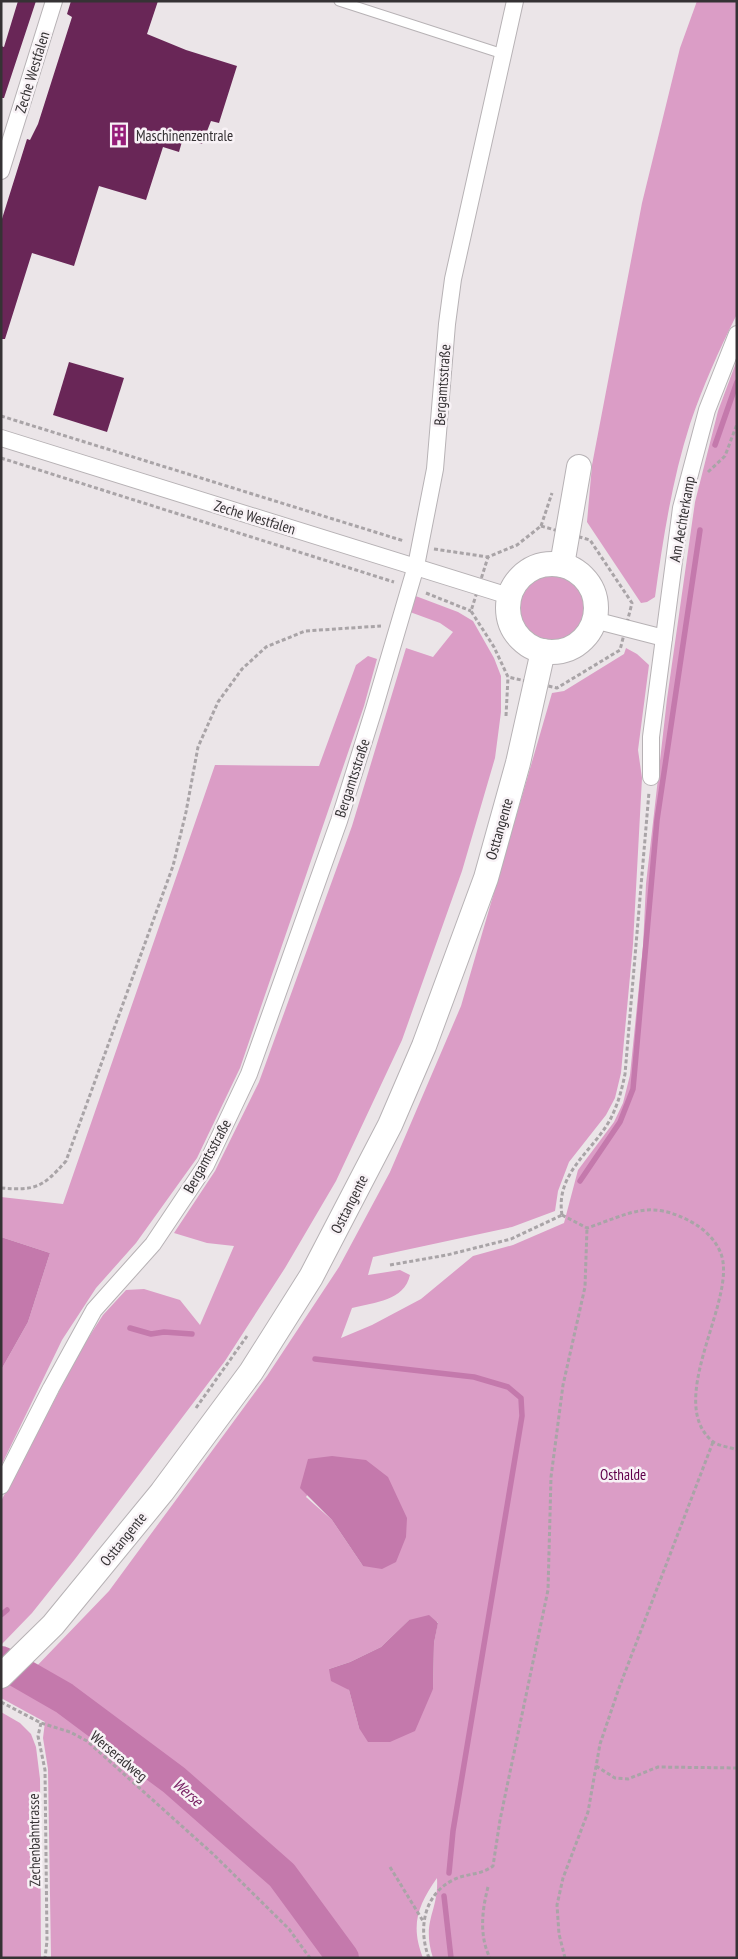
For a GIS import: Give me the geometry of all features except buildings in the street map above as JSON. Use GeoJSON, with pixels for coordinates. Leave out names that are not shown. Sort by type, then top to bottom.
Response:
{"type":"FeatureCollection","features":[{"type":"Feature","properties":{"kind":"street","name":"Zeche Westfalen"},"geometry":{"type":"LineString","coordinates":[[1,171],[54,1]]}},
{"type":"Feature","properties":{"kind":"street","name":"Bergamtsstraße"},"geometry":{"type":"LineString","coordinates":[[1,1486],[50,1388],[94,1310],[153,1244],[206,1165],[249,1074],[336,830],[416,566],[435,469],[447,324],[453,278],[515,1]]}},
{"type":"Feature","properties":{"kind":"street","name":"Am Aechterkamp"},"geometry":{"type":"LineString","coordinates":[[650,777],[651,736],[681,508],[706,410],[737,334]]}},
{"type":"Feature","properties":{"kind":"street","name":"Zeche Westfalen"},"geometry":{"type":"LineString","coordinates":[[1,438],[509,596]]}},
{"type":"Feature","properties":{"kind":"street"},"geometry":{"type":"LineString","coordinates":[[562,565],[579,467]]}},
{"type":"Feature","properties":{"kind":"street"},"geometry":{"type":"LineString","coordinates":[[548,564],[562,565],[575,570],[586,579],[593,592],[596,606],[594,620],[589,632],[569,648],[543,651],[530,646],[519,636],[511,624],[508,610],[509,596],[515,584],[524,574],[535,567],[548,564]]}},
{"type":"Feature","properties":{"kind":"street"},"geometry":{"type":"LineString","coordinates":[[594,620],[664,638]]}},
{"type":"Feature","properties":{"kind":"street","name":"Osttangente"},"geometry":{"type":"LineString","coordinates":[[1,1676],[53,1625],[162,1492],[250,1372],[311,1277],[390,1125],[424,1046],[486,878],[518,763],[543,651]]}},
{"type":"Feature","properties":{"kind":"lane"},"geometry":{"type":"LineString","coordinates":[[339,1],[503,54]]}},
{"type":"Feature","properties":{"kind":"path"},"geometry":{"type":"LineString","coordinates":[[1,416],[420,546],[488,557],[517,545],[541,526],[553,489]]}},
{"type":"Feature","properties":{"kind":"path"},"geometry":{"type":"LineString","coordinates":[[687,482],[708,473],[725,456],[737,424]]}},
{"type":"Feature","properties":{"kind":"path"},"geometry":{"type":"LineString","coordinates":[[1,458],[410,587],[471,610],[494,647],[508,677],[557,688],[620,650],[632,603],[590,540],[541,526]]}},
{"type":"Feature","properties":{"kind":"path"},"geometry":{"type":"LineString","coordinates":[[471,610],[488,557]]}},
{"type":"Feature","properties":{"kind":"path"},"geometry":{"type":"LineString","coordinates":[[1,1188],[26,1190],[49,1181],[66,1161],[173,866],[186,812],[198,747],[218,702],[242,669],[266,647],[305,631],[399,625]]}},
{"type":"Feature","properties":{"kind":"path"},"geometry":{"type":"LineString","coordinates":[[562,1215],[560,1204],[569,1175],[610,1120],[619,1100],[625,1074],[650,777]]}},
{"type":"Feature","properties":{"kind":"path"},"geometry":{"type":"LineString","coordinates":[[562,1215],[587,1228],[633,1211],[664,1210],[704,1230],[717,1245],[723,1262],[722,1283],[699,1374],[696,1401],[697,1416],[713,1442],[737,1450]]}},
{"type":"Feature","properties":{"kind":"path"},"geometry":{"type":"LineString","coordinates":[[390,1265],[512,1239],[562,1215]]}},
{"type":"Feature","properties":{"kind":"path"},"geometry":{"type":"LineString","coordinates":[[429,1958],[424,1945],[423,1921],[432,1898],[453,1880],[484,1872],[493,1866],[500,1820],[548,1590],[551,1477],[563,1385],[585,1287],[587,1228]]}},
{"type":"Feature","properties":{"kind":"path"},"geometry":{"type":"LineString","coordinates":[[195,1409],[250,1331]]}},
{"type":"Feature","properties":{"kind":"path"},"geometry":{"type":"LineString","coordinates":[[565,1958],[559,1934],[557,1906],[563,1878],[588,1812],[595,1766],[619,1688],[713,1442]]}},
{"type":"Feature","properties":{"kind":"path","name":"Werseradweg"},"geometry":{"type":"LineString","coordinates":[[1,1702],[41,1723],[70,1732],[87,1741],[213,1854],[289,1929],[310,1958]]}},
{"type":"Feature","properties":{"kind":"path","name":"Zechenbahntrasse"},"geometry":{"type":"LineString","coordinates":[[41,1723],[38,1736],[45,1770],[45,1958]]}},
{"type":"Feature","properties":{"kind":"path"},"geometry":{"type":"LineString","coordinates":[[595,1766],[615,1778],[628,1778],[658,1767],[737,1768]]}},
{"type":"Feature","properties":{"kind":"path"},"geometry":{"type":"LineString","coordinates":[[390,1867],[423,1921]]}},
{"type":"Feature","properties":{"kind":"path"},"geometry":{"type":"LineString","coordinates":[[488,1887],[482,1925],[484,1947],[490,1958]]}},
{"type":"Feature","properties":{"kind":"green space"},"geometry":{"type":"Polygon","coordinates":[[[697,1],[737,1],[737,314],[706,382],[690,424],[678,466],[669,510],[655,597],[641,603],[587,522],[592,465],[642,203],[680,48],[697,1]]]}},
{"type":"Feature","properties":{"kind":"green space","name":"Osthalde"},"geometry":{"type":"Polygon","coordinates":[[[737,360],[737,1958],[433,1958],[429,1934],[436,1900],[437,1878],[425,1897],[418,1916],[417,1935],[423,1958],[51,1958],[48,1769],[43,1738],[45,1722],[1,1698],[1,1662],[64,1698],[72,1691],[32,1671],[109,1591],[267,1376],[339,1267],[390,1172],[461,1006],[552,693],[564,691],[624,654],[626,648],[637,654],[649,665],[638,750],[642,778],[633,944],[621,1073],[615,1098],[606,1115],[569,1162],[558,1191],[555,1211],[512,1227],[373,1257],[368,1275],[400,1270],[410,1275],[407,1284],[402,1290],[387,1299],[352,1308],[341,1338],[372,1325],[421,1299],[473,1256],[513,1245],[564,1223],[578,1170],[614,1122],[623,1103],[630,1075],[643,946],[646,884],[667,699],[695,502],[718,411],[737,360]],[[332,1456],[306,1497],[332,1520],[363,1566],[332,1456]],[[409,1620],[381,1647],[350,1662],[329,1669],[349,1690],[359,1728],[433,1689],[434,1643],[438,1622],[409,1620]]]}},
{"type":"Feature","properties":{"kind":"green space"},"geometry":{"type":"Polygon","coordinates":[[[545,572],[559,572],[572,578],[581,587],[587,600],[585,620],[577,632],[559,642],[545,642],[532,636],[523,627],[517,614],[517,600],[523,587],[532,578],[545,572]]]}},
{"type":"Feature","properties":{"kind":"green space"},"geometry":{"type":"Polygon","coordinates":[[[413,595],[458,612],[473,621],[494,658],[501,676],[501,712],[495,758],[462,871],[402,1040],[336,1181],[285,1268],[225,1361],[75,1559],[32,1613],[1,1645],[1,1501],[83,1346],[103,1315],[126,1290],[144,1289],[180,1300],[200,1325],[234,1246],[207,1243],[174,1233],[215,1171],[259,1082],[352,826],[406,648],[433,657],[453,632],[440,623],[410,612],[413,595]]]}},
{"type":"Feature","properties":{"kind":"green space"},"geometry":{"type":"Polygon","coordinates":[[[368,656],[377,659],[364,706],[240,1068],[197,1158],[136,1243],[96,1288],[62,1340],[1,1466],[1,1370],[28,1322],[50,1253],[1,1237],[1,1197],[63,1204],[215,765],[319,766],[356,665],[368,656]]]}},
{"type":"Feature","properties":{"kind":"green space"},"geometry":{"type":"Polygon","coordinates":[[[1,1712],[20,1723],[31,1734],[36,1747],[40,1779],[41,1958],[1,1958],[1,1712]]]}},
{"type":"Feature","properties":{"kind":"shaded area"},"geometry":{"type":"Polygon","coordinates":[[[1,1237],[50,1253],[28,1322],[1,1370],[1,1237]]]}},
{"type":"Feature","properties":{"kind":"shaded area"},"geometry":{"type":"Polygon","coordinates":[[[332,1456],[366,1460],[388,1477],[407,1518],[406,1537],[396,1562],[382,1569],[363,1566],[332,1520],[300,1488],[308,1459],[332,1456]]]}},
{"type":"Feature","properties":{"kind":"shaded area"},"geometry":{"type":"Polygon","coordinates":[[[429,1615],[438,1623],[434,1643],[433,1689],[415,1731],[390,1742],[368,1742],[359,1728],[349,1690],[331,1681],[329,1669],[350,1662],[381,1647],[409,1620],[429,1615]]]}},
{"type":"Feature","properties":{"kind":"waterway"},"geometry":{"type":"LineString","coordinates":[[715,445],[737,382]]}},
{"type":"Feature","properties":{"kind":"waterway"},"geometry":{"type":"LineString","coordinates":[[580,1181],[620,1122],[633,1089],[657,820],[700,530]]}},
{"type":"Feature","properties":{"kind":"waterway"},"geometry":{"type":"LineString","coordinates":[[130,1328],[151,1334],[164,1332],[192,1334]]}},
{"type":"Feature","properties":{"kind":"waterway"},"geometry":{"type":"LineString","coordinates":[[315,1359],[474,1377],[508,1387],[521,1398],[522,1416],[453,1831],[449,1873]]}},
{"type":"Feature","properties":{"kind":"waterway"},"geometry":{"type":"LineString","coordinates":[[1,1615],[7,1610]]}},
{"type":"Feature","properties":{"kind":"waterway","name":"Werse"},"geometry":{"type":"LineString","coordinates":[[1,1662],[64,1698],[174,1780],[282,1875],[343,1958]]}},
{"type":"Feature","properties":{"kind":"waterway"},"geometry":{"type":"LineString","coordinates":[[444,1896],[451,1958]]}},
{"type":"Feature","properties":{"kind":"place","name":"Maschinenzentrale"},"geometry":{"type":"Point","coordinates":[119,135]}}]}
